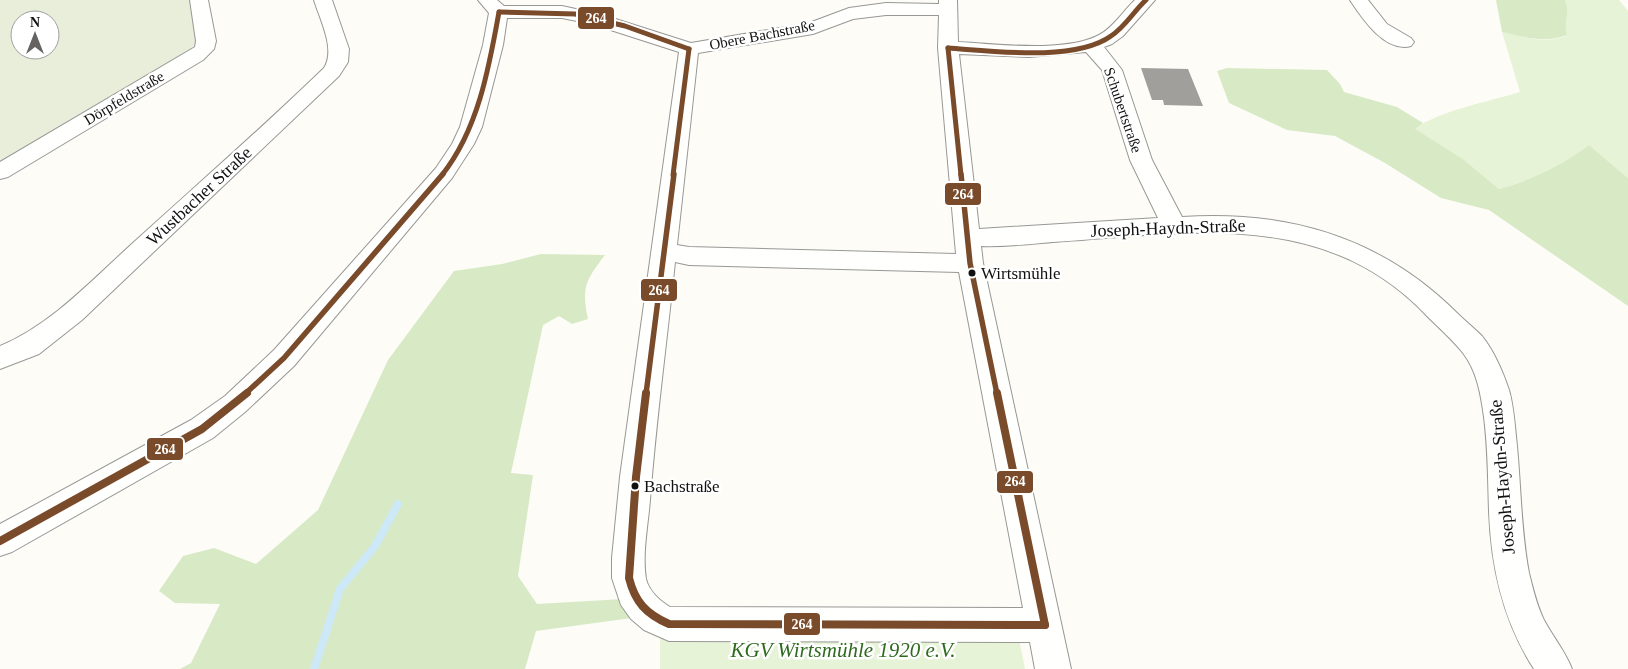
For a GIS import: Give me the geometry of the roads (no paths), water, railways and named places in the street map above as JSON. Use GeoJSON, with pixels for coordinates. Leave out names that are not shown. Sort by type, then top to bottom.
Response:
{"type":"FeatureCollection","features":[{"type":"Feature","properties":{"kind":"street","name":"Dörpfeldstraße"},"geometry":{"type":"LineString","coordinates":[[0,172],[196,56],[204,48],[206,41],[199,0]]}},
{"type":"Feature","properties":{"kind":"street","name":"Wustbacher Straße"},"geometry":{"type":"LineString","coordinates":[[0,358],[29,346],[72,313],[332,72],[338,62],[338,49],[323,0]]}},
{"type":"Feature","properties":{"kind":"street"},"geometry":{"type":"LineString","coordinates":[[1091,46],[1112,35],[1139,5],[1146,0]]}},
{"type":"Feature","properties":{"kind":"street"},"geometry":{"type":"LineString","coordinates":[[1359,0],[1380,28],[1404,42]]}},
{"type":"Feature","properties":{"kind":"street"},"geometry":{"type":"LineString","coordinates":[[948,5],[948,48],[968,250],[1053,669]]}},
{"type":"Feature","properties":{"kind":"street","name":"Obere Bachstraße"},"geometry":{"type":"LineString","coordinates":[[665,251],[689,49],[813,28],[849,14],[886,9],[948,5]]}},
{"type":"Feature","properties":{"kind":"street"},"geometry":{"type":"LineString","coordinates":[[0,541],[202,429],[235,404],[284,358],[444,173],[463,144],[474,118],[493,45],[493,6],[562,12],[596,19],[663,39],[689,49]]}},
{"type":"Feature","properties":{"kind":"street","name":"Schubertstraße"},"geometry":{"type":"LineString","coordinates":[[948,48],[1052,50],[1091,46],[1108,63],[1112,70],[1141,160],[1174,226]]}},
{"type":"Feature","properties":{"kind":"street","name":"Joseph-Haydn-Straße"},"geometry":{"type":"LineString","coordinates":[[968,250],[986,238],[1174,226],[1239,224],[1295,232],[1328,240],[1382,266],[1404,280],[1473,345],[1494,390],[1500,429],[1505,486],[1505,523],[1516,592],[1536,640],[1554,669]]}},
{"type":"Feature","properties":{"kind":"street"},"geometry":{"type":"LineString","coordinates":[[968,250],[933,264],[698,256],[665,251],[661,270],[636,477],[629,578],[633,592],[643,607],[656,618],[670,624],[1045,625]]}},
{"type":"Feature","properties":{"kind":"waterway"},"geometry":{"type":"LineString","coordinates":[[314,669],[340,589],[375,546],[398,504]]}},
{"type":"Feature","properties":{"kind":"place","name":"Wirtsmühle"},"geometry":{"type":"Point","coordinates":[972,273]}},
{"type":"Feature","properties":{"kind":"place","name":"Bachstraße"},"geometry":{"type":"Point","coordinates":[635,486]}},
{"type":"Feature","properties":{"kind":"park label","name":"KGV Wirtsmühle 1920 e.V."},"geometry":{"type":"Point","coordinates":[843,650]}}]}
